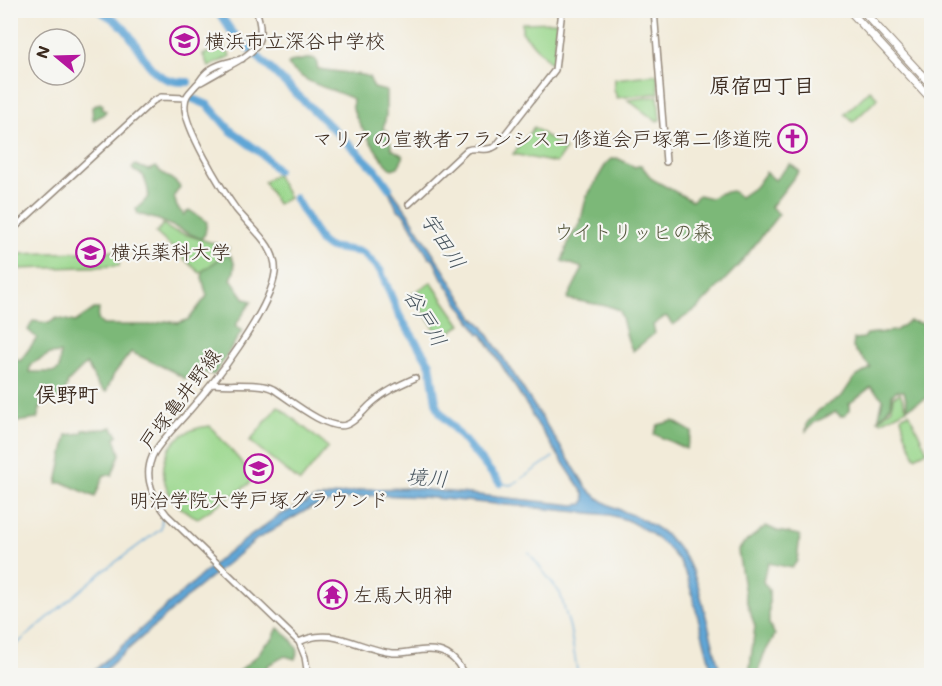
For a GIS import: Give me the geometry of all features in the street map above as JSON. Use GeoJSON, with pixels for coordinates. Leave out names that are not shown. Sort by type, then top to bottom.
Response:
{"type":"FeatureCollection","features":[{"type":"Feature","properties":{"kind":"highway"},"geometry":{"type":"LineString","coordinates":[[849,10],[932,100]]}},
{"type":"Feature","properties":{"kind":"highway"},"geometry":{"type":"LineString","coordinates":[[862,10],[932,86]]}},
{"type":"Feature","properties":{"kind":"street"},"geometry":{"type":"LineString","coordinates":[[10,232],[153,101],[161,97],[186,98],[199,83],[252,52],[259,42],[261,28],[256,10]]}},
{"type":"Feature","properties":{"kind":"street"},"geometry":{"type":"LineString","coordinates":[[409,204],[470,148],[487,151],[496,146],[539,92],[556,66],[562,10]]}},
{"type":"Feature","properties":{"kind":"street"},"geometry":{"type":"LineString","coordinates":[[654,10],[666,162]]}},
{"type":"Feature","properties":{"kind":"street","name":"戸塚亀井野線"},"geometry":{"type":"LineString","coordinates":[[186,98],[184,111],[186,118],[211,168],[236,209],[268,247],[275,261],[274,277],[261,309],[213,384],[152,456],[148,473],[149,481],[157,503],[167,516],[299,642],[306,657],[308,675]]}},
{"type":"Feature","properties":{"kind":"street"},"geometry":{"type":"LineString","coordinates":[[213,384],[268,387],[299,408],[340,426],[353,421],[390,390],[415,378]]}},
{"type":"Feature","properties":{"kind":"street"},"geometry":{"type":"LineString","coordinates":[[299,642],[313,636],[324,635],[384,652],[439,651],[456,662],[464,675]]}},
{"type":"Feature","properties":{"kind":"green space"},"geometry":{"type":"Polygon","coordinates":[[[557,22],[553,66],[522,32],[522,23],[557,22]]]}},
{"type":"Feature","properties":{"kind":"green space"},"geometry":{"type":"Polygon","coordinates":[[[222,45],[231,56],[209,67],[203,55],[222,45]]]}},
{"type":"Feature","properties":{"kind":"green space"},"geometry":{"type":"Polygon","coordinates":[[[312,58],[316,60],[318,69],[369,77],[374,88],[386,91],[386,116],[383,129],[387,131],[392,149],[402,155],[403,158],[398,167],[392,169],[370,140],[355,114],[353,99],[311,82],[288,65],[290,62],[312,58]]]}},
{"type":"Feature","properties":{"kind":"green space"},"geometry":{"type":"Polygon","coordinates":[[[657,74],[659,93],[617,98],[614,89],[615,79],[657,74]]]}},
{"type":"Feature","properties":{"kind":"green space"},"geometry":{"type":"Polygon","coordinates":[[[870,90],[878,98],[853,122],[845,114],[870,90]]]}},
{"type":"Feature","properties":{"kind":"green space"},"geometry":{"type":"Polygon","coordinates":[[[658,96],[660,120],[656,121],[628,100],[658,96]]]}},
{"type":"Feature","properties":{"kind":"green space"},"geometry":{"type":"Polygon","coordinates":[[[100,103],[103,105],[102,109],[106,111],[93,120],[92,107],[100,103]]]}},
{"type":"Feature","properties":{"kind":"green space"},"geometry":{"type":"Polygon","coordinates":[[[534,127],[565,150],[556,163],[513,154],[534,127]]]}},
{"type":"Feature","properties":{"kind":"green space","name":"ウイトリッヒの森"},"geometry":{"type":"Polygon","coordinates":[[[617,158],[635,167],[641,165],[652,179],[692,201],[699,195],[711,198],[732,191],[740,197],[756,186],[766,172],[775,180],[790,164],[799,171],[771,207],[779,214],[739,265],[699,307],[673,325],[666,316],[653,325],[655,333],[633,351],[620,311],[612,307],[567,299],[583,268],[562,261],[570,238],[580,224],[586,198],[606,164],[611,159],[617,158]]]}},
{"type":"Feature","properties":{"kind":"green space"},"geometry":{"type":"Polygon","coordinates":[[[135,165],[148,170],[156,167],[177,183],[180,187],[174,196],[177,207],[184,215],[189,210],[207,222],[205,234],[201,239],[159,220],[138,214],[136,209],[149,194],[143,175],[132,168],[135,165]]]}},
{"type":"Feature","properties":{"kind":"green space"},"geometry":{"type":"Polygon","coordinates":[[[276,174],[289,198],[277,204],[264,182],[276,174]]]}},
{"type":"Feature","properties":{"kind":"green space"},"geometry":{"type":"Polygon","coordinates":[[[163,224],[171,230],[229,248],[226,254],[200,273],[156,233],[163,224]]]}},
{"type":"Feature","properties":{"kind":"green space"},"geometry":{"type":"Polygon","coordinates":[[[114,251],[118,253],[119,266],[16,269],[12,262],[17,254],[114,251]]]}},
{"type":"Feature","properties":{"kind":"green space"},"geometry":{"type":"Polygon","coordinates":[[[226,254],[230,255],[235,266],[231,279],[245,299],[252,301],[235,326],[242,331],[214,375],[203,372],[185,379],[131,352],[114,374],[106,392],[98,385],[86,364],[68,382],[64,396],[41,406],[37,419],[11,423],[11,355],[20,361],[37,338],[28,330],[33,321],[49,323],[57,318],[75,322],[94,309],[99,309],[98,320],[103,325],[151,325],[166,321],[178,323],[189,319],[207,296],[202,278],[203,271],[226,254]],[[60,353],[50,354],[31,364],[29,372],[55,372],[59,369],[60,353]]]}},
{"type":"Feature","properties":{"kind":"green space"},"geometry":{"type":"Polygon","coordinates":[[[431,282],[461,325],[441,338],[412,294],[431,282]]]}},
{"type":"Feature","properties":{"kind":"green space"},"geometry":{"type":"Polygon","coordinates":[[[909,321],[931,325],[931,396],[908,408],[904,391],[896,391],[892,395],[891,405],[878,421],[883,399],[871,387],[849,404],[849,411],[845,416],[840,416],[836,412],[815,422],[806,431],[807,423],[819,410],[842,396],[854,378],[871,368],[853,348],[854,339],[864,338],[867,334],[895,331],[909,321]]]}},
{"type":"Feature","properties":{"kind":"green space"},"geometry":{"type":"Polygon","coordinates":[[[900,393],[907,409],[881,422],[880,419],[892,408],[893,397],[900,393]]]}},
{"type":"Feature","properties":{"kind":"green space"},"geometry":{"type":"Polygon","coordinates":[[[278,406],[328,447],[300,482],[250,441],[278,406]]]}},
{"type":"Feature","properties":{"kind":"green space"},"geometry":{"type":"Polygon","coordinates":[[[909,413],[927,451],[915,457],[901,417],[909,413]]]}},
{"type":"Feature","properties":{"kind":"green space"},"geometry":{"type":"Polygon","coordinates":[[[673,421],[692,432],[686,449],[654,434],[658,425],[673,421]]]}},
{"type":"Feature","properties":{"kind":"green space"},"geometry":{"type":"Polygon","coordinates":[[[210,426],[250,472],[251,480],[249,484],[198,518],[182,508],[170,495],[165,481],[164,466],[168,451],[177,439],[191,430],[210,426]]]}},
{"type":"Feature","properties":{"kind":"green space"},"geometry":{"type":"Polygon","coordinates":[[[112,427],[118,435],[115,438],[120,454],[112,475],[104,475],[95,497],[64,483],[57,483],[67,435],[82,433],[83,430],[112,427]]]}},
{"type":"Feature","properties":{"kind":"green space"},"geometry":{"type":"Polygon","coordinates":[[[766,526],[777,531],[800,535],[797,561],[792,568],[769,563],[765,571],[763,582],[769,590],[769,624],[775,635],[764,654],[757,675],[749,675],[755,626],[746,600],[738,551],[743,544],[766,526]]]}},
{"type":"Feature","properties":{"kind":"green space"},"geometry":{"type":"Polygon","coordinates":[[[278,628],[290,638],[298,650],[295,659],[285,656],[268,665],[262,675],[234,675],[258,655],[264,645],[272,640],[278,628]]]}},
{"type":"Feature","properties":{"kind":"water"},"geometry":{"type":"Polygon","coordinates":[[[383,178],[408,213],[474,318],[482,325],[587,488],[605,502],[651,524],[669,538],[683,555],[698,585],[721,675],[713,675],[688,579],[680,562],[649,532],[627,520],[610,515],[378,495],[338,500],[310,508],[257,539],[99,675],[88,676],[223,556],[278,516],[314,499],[367,489],[412,488],[574,505],[583,504],[584,494],[532,416],[482,334],[479,334],[442,278],[433,259],[429,258],[404,214],[397,209],[383,178]]]}},
{"type":"Feature","properties":{"kind":"waterway","name":"谷戸川"},"geometry":{"type":"LineString","coordinates":[[99,10],[123,27],[155,72],[164,78],[188,82]]}},
{"type":"Feature","properties":{"kind":"waterway","name":"宇田川"},"geometry":{"type":"LineString","coordinates":[[217,10],[232,32],[376,170],[389,188]]}},
{"type":"Feature","properties":{"kind":"waterway","name":"谷戸川"},"geometry":{"type":"LineString","coordinates":[[191,98],[208,105],[230,130],[261,153],[277,170]]}},
{"type":"Feature","properties":{"kind":"waterway","name":"谷戸川"},"geometry":{"type":"LineString","coordinates":[[295,198],[321,242],[328,247],[362,252],[380,270],[400,317],[430,364],[436,402],[440,412],[500,483]]}},
{"type":"Feature","properties":{"kind":"waterway"},"geometry":{"type":"LineString","coordinates":[[500,483],[510,485],[515,483],[553,457]]}},
{"type":"Feature","properties":{"kind":"waterway"},"geometry":{"type":"LineString","coordinates":[[10,650],[102,572],[161,529],[162,517]]}},
{"type":"Feature","properties":{"kind":"waterway"},"geometry":{"type":"LineString","coordinates":[[529,553],[560,593],[570,628],[578,676]]}},
{"type":"Feature","properties":{"kind":"place","name":"横浜市立深谷中学校"},"geometry":{"type":"Point","coordinates":[184,41]}},
{"type":"Feature","properties":{"kind":"place","name":"マリアの宣教者フランシスコ修道会戸塚第二修道院"},"geometry":{"type":"Point","coordinates":[793,139]}},
{"type":"Feature","properties":{"kind":"place","name":"横浜薬科大学"},"geometry":{"type":"Point","coordinates":[90,252]}},
{"type":"Feature","properties":{"kind":"place","name":"明治学院大学戸塚グラウンド"},"geometry":{"type":"Point","coordinates":[259,469]}},
{"type":"Feature","properties":{"kind":"place","name":"左馬大明神"},"geometry":{"type":"Point","coordinates":[332,595]}},
{"type":"Feature","properties":{"kind":"district","name":"原宿四丁目"},"geometry":{"type":"Point","coordinates":[762,86]}},
{"type":"Feature","properties":{"kind":"district","name":"俣野町"},"geometry":{"type":"Point","coordinates":[67,395]}},
{"type":"Feature","properties":{"kind":"water label","name":"境川"},"geometry":{"type":"Point","coordinates":[427,478]}}]}
